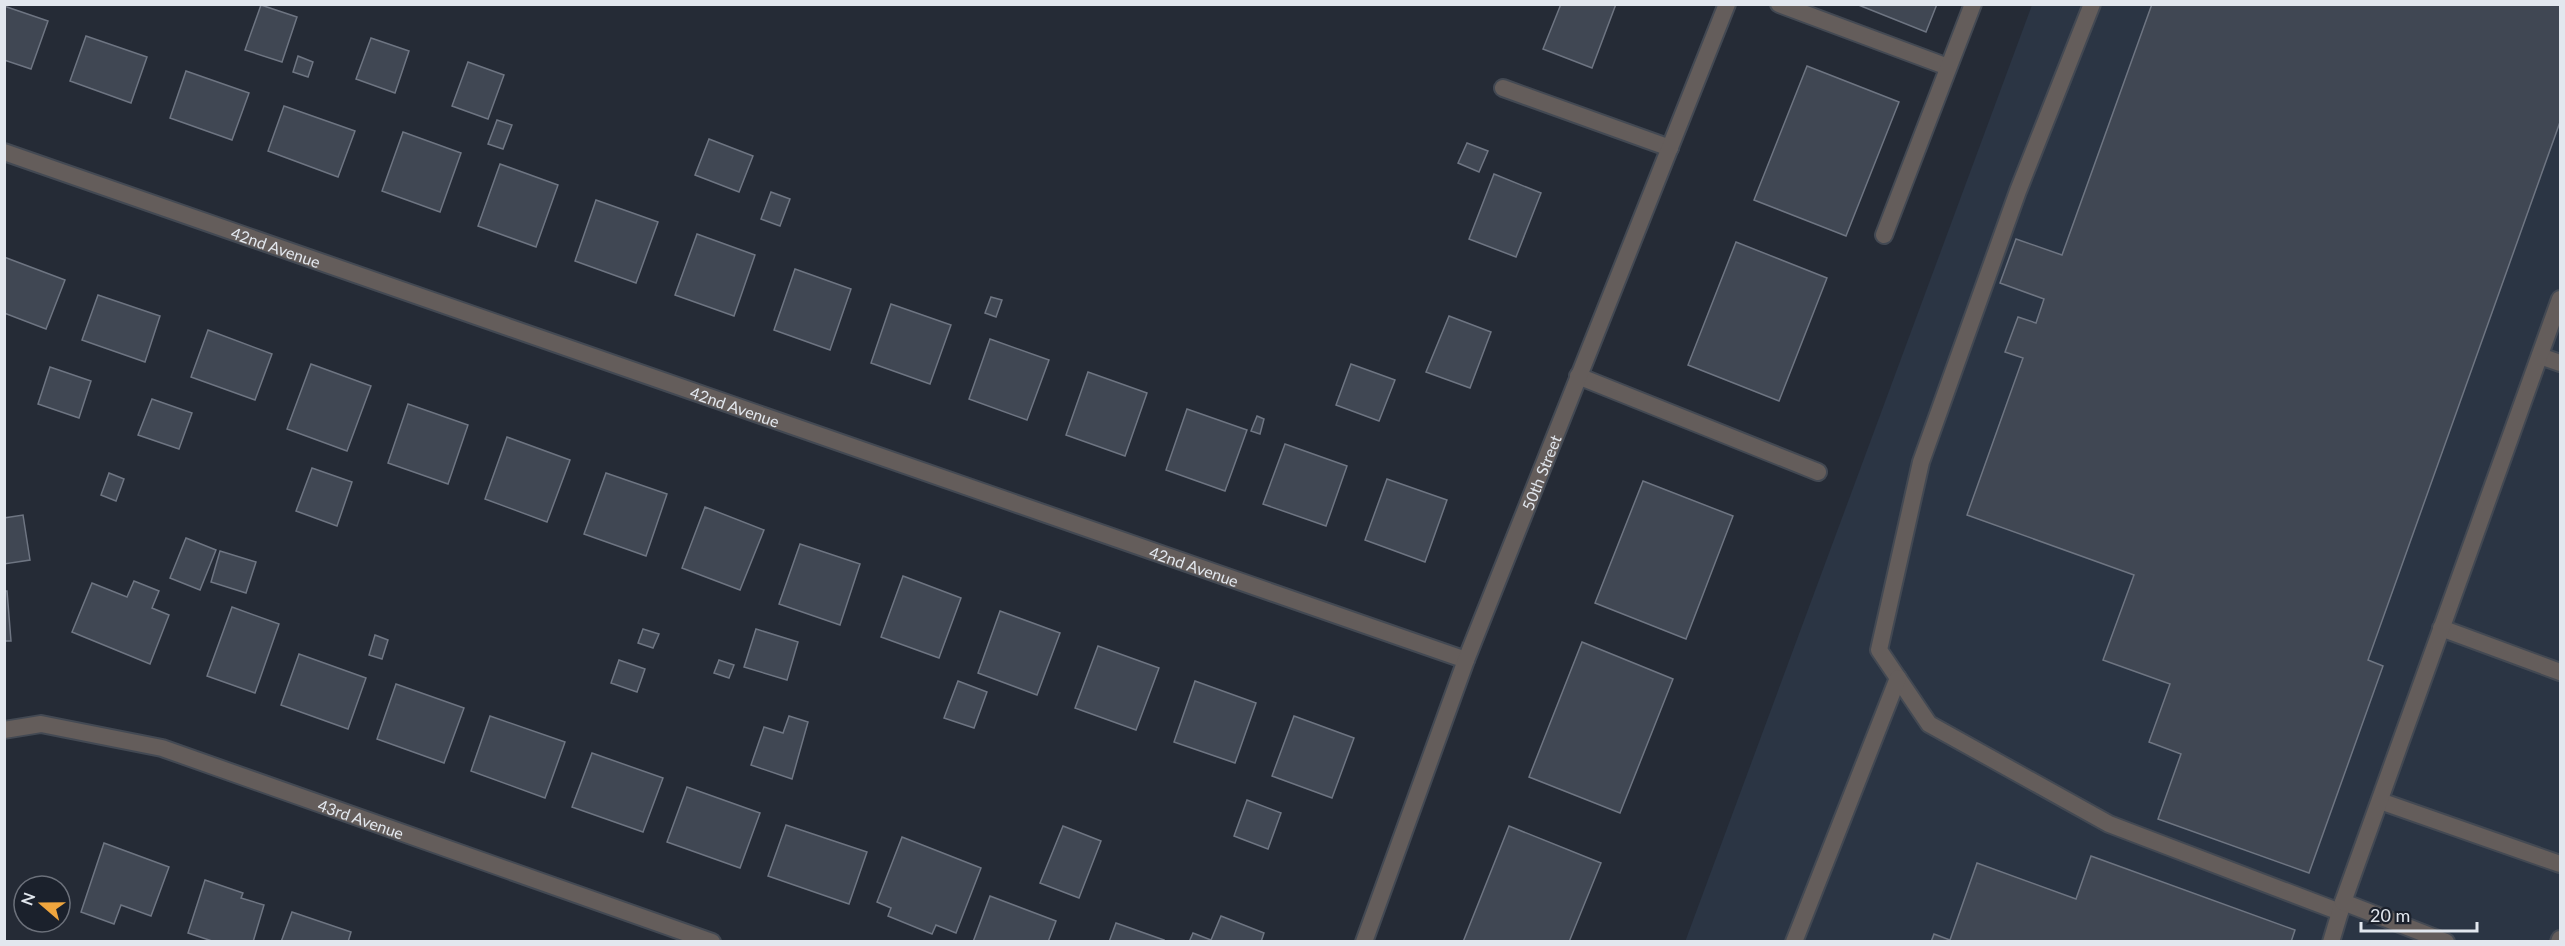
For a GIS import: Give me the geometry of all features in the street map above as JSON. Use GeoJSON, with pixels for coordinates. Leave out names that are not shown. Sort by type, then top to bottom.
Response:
{"type":"FeatureCollection","features":[{"type":"Feature","properties":{"kind":"street","name":"50th Street"},"geometry":{"type":"LineString","coordinates":[[1364,942],[1466,660],[1727,4]]}},
{"type":"Feature","properties":{"kind":"street"},"geometry":{"type":"LineString","coordinates":[[1779,4],[1948,67]]}},
{"type":"Feature","properties":{"kind":"street"},"geometry":{"type":"LineString","coordinates":[[1884,235],[1972,4]]}},
{"type":"Feature","properties":{"kind":"street"},"geometry":{"type":"LineString","coordinates":[[2092,4],[2018,191],[1921,462],[1879,650],[1929,724],[2109,824],[2446,942]]}},
{"type":"Feature","properties":{"kind":"street"},"geometry":{"type":"LineString","coordinates":[[1503,88],[1670,148]]}},
{"type":"Feature","properties":{"kind":"street","name":"42nd Avenue"},"geometry":{"type":"LineString","coordinates":[[4,152],[1466,660]]}},
{"type":"Feature","properties":{"kind":"street"},"geometry":{"type":"LineString","coordinates":[[2331,942],[2341,907],[2560,299]]}},
{"type":"Feature","properties":{"kind":"street"},"geometry":{"type":"LineString","coordinates":[[2540,356],[2560,363]]}},
{"type":"Feature","properties":{"kind":"street"},"geometry":{"type":"LineString","coordinates":[[1578,376],[1818,472]]}},
{"type":"Feature","properties":{"kind":"street"},"geometry":{"type":"LineString","coordinates":[[2442,628],[2560,672]]}},
{"type":"Feature","properties":{"kind":"street"},"geometry":{"type":"LineString","coordinates":[[1794,942],[1898,678]]}},
{"type":"Feature","properties":{"kind":"street","name":"43rd Avenue"},"geometry":{"type":"LineString","coordinates":[[4,730],[41,724],[162,748],[712,942]]}},
{"type":"Feature","properties":{"kind":"street"},"geometry":{"type":"LineString","coordinates":[[2380,801],[2560,864]]}},
{"type":"Feature","properties":{"kind":"shaded area"},"geometry":{"type":"Polygon","coordinates":[[[2032,5],[2560,5],[2560,941],[1685,942],[2032,5]]]}},
{"type":"Feature","properties":{"kind":"building"},"geometry":{"type":"Polygon","coordinates":[[[1561,4],[1616,4],[1592,68],[1543,49],[1561,4]]]}},
{"type":"Feature","properties":{"kind":"building"},"geometry":{"type":"Polygon","coordinates":[[[1856,4],[1937,4],[1926,32],[1856,4]]]}},
{"type":"Feature","properties":{"kind":"building"},"geometry":{"type":"Polygon","coordinates":[[[2152,4],[2560,4],[2560,122],[2368,660],[2383,666],[2309,873],[2158,819],[2181,754],[2149,742],[2170,684],[2103,660],[2134,575],[1967,515],[2023,358],[2005,352],[2018,317],[2036,323],[2044,299],[2000,283],[2016,239],[2062,255],[2152,4]]]}},
{"type":"Feature","properties":{"kind":"building"},"geometry":{"type":"Polygon","coordinates":[[[261,5],[297,17],[282,62],[245,50],[261,5]]]}},
{"type":"Feature","properties":{"kind":"building"},"geometry":{"type":"Polygon","coordinates":[[[4,6],[48,21],[31,69],[4,60],[4,6]]]}},
{"type":"Feature","properties":{"kind":"building"},"geometry":{"type":"Polygon","coordinates":[[[86,36],[147,57],[131,103],[70,81],[86,36]]]}},
{"type":"Feature","properties":{"kind":"building"},"geometry":{"type":"Polygon","coordinates":[[[371,38],[409,51],[395,93],[356,79],[371,38]]]}},
{"type":"Feature","properties":{"kind":"building"},"geometry":{"type":"Polygon","coordinates":[[[298,56],[313,62],[308,77],[293,72],[298,56]]]}},
{"type":"Feature","properties":{"kind":"building"},"geometry":{"type":"Polygon","coordinates":[[[468,62],[504,75],[488,119],[452,106],[468,62]]]}},
{"type":"Feature","properties":{"kind":"building"},"geometry":{"type":"Polygon","coordinates":[[[1807,66],[1899,102],[1846,236],[1754,200],[1807,66]]]}},
{"type":"Feature","properties":{"kind":"building"},"geometry":{"type":"Polygon","coordinates":[[[186,71],[249,93],[232,140],[170,118],[186,71]]]}},
{"type":"Feature","properties":{"kind":"building"},"geometry":{"type":"Polygon","coordinates":[[[284,106],[355,131],[338,177],[268,151],[284,106]]]}},
{"type":"Feature","properties":{"kind":"building"},"geometry":{"type":"Polygon","coordinates":[[[497,120],[512,125],[503,149],[488,144],[497,120]]]}},
{"type":"Feature","properties":{"kind":"building"},"geometry":{"type":"Polygon","coordinates":[[[403,132],[461,153],[440,212],[382,191],[403,132]]]}},
{"type":"Feature","properties":{"kind":"building"},"geometry":{"type":"Polygon","coordinates":[[[709,139],[753,156],[739,192],[695,175],[709,139]]]}},
{"type":"Feature","properties":{"kind":"building"},"geometry":{"type":"Polygon","coordinates":[[[1467,143],[1488,151],[1479,172],[1458,163],[1467,143]]]}},
{"type":"Feature","properties":{"kind":"building"},"geometry":{"type":"Polygon","coordinates":[[[500,164],[558,185],[536,247],[478,226],[500,164]]]}},
{"type":"Feature","properties":{"kind":"building"},"geometry":{"type":"Polygon","coordinates":[[[1494,174],[1541,193],[1516,257],[1469,239],[1494,174]]]}},
{"type":"Feature","properties":{"kind":"building"},"geometry":{"type":"Polygon","coordinates":[[[771,192],[790,199],[780,226],[761,219],[771,192]]]}},
{"type":"Feature","properties":{"kind":"building"},"geometry":{"type":"Polygon","coordinates":[[[596,200],[658,222],[636,283],[575,261],[596,200]]]}},
{"type":"Feature","properties":{"kind":"building"},"geometry":{"type":"Polygon","coordinates":[[[697,234],[755,255],[734,316],[675,295],[697,234]]]}},
{"type":"Feature","properties":{"kind":"building"},"geometry":{"type":"Polygon","coordinates":[[[1736,242],[1827,278],[1779,401],[1688,365],[1736,242]]]}},
{"type":"Feature","properties":{"kind":"building"},"geometry":{"type":"Polygon","coordinates":[[[4,257],[65,280],[46,329],[4,313],[4,257]]]}},
{"type":"Feature","properties":{"kind":"building"},"geometry":{"type":"Polygon","coordinates":[[[795,269],[851,289],[830,350],[774,330],[795,269]]]}},
{"type":"Feature","properties":{"kind":"building"},"geometry":{"type":"Polygon","coordinates":[[[98,295],[160,316],[145,362],[82,340],[98,295]]]}},
{"type":"Feature","properties":{"kind":"building"},"geometry":{"type":"Polygon","coordinates":[[[991,297],[1002,300],[996,317],[985,313],[991,297]]]}},
{"type":"Feature","properties":{"kind":"building"},"geometry":{"type":"Polygon","coordinates":[[[891,304],[951,325],[930,384],[871,363],[891,304]]]}},
{"type":"Feature","properties":{"kind":"building"},"geometry":{"type":"Polygon","coordinates":[[[1449,316],[1491,332],[1470,388],[1426,372],[1449,316]]]}},
{"type":"Feature","properties":{"kind":"building"},"geometry":{"type":"Polygon","coordinates":[[[208,330],[272,354],[255,400],[191,377],[208,330]]]}},
{"type":"Feature","properties":{"kind":"building"},"geometry":{"type":"Polygon","coordinates":[[[990,339],[1049,360],[1027,420],[969,399],[990,339]]]}},
{"type":"Feature","properties":{"kind":"building"},"geometry":{"type":"Polygon","coordinates":[[[311,364],[371,386],[347,451],[287,429],[311,364]]]}},
{"type":"Feature","properties":{"kind":"building"},"geometry":{"type":"Polygon","coordinates":[[[1351,364],[1395,380],[1379,421],[1336,405],[1351,364]]]}},
{"type":"Feature","properties":{"kind":"building"},"geometry":{"type":"Polygon","coordinates":[[[50,367],[91,381],[79,418],[38,404],[50,367]]]}},
{"type":"Feature","properties":{"kind":"building"},"geometry":{"type":"Polygon","coordinates":[[[1088,372],[1147,393],[1125,456],[1066,435],[1088,372]]]}},
{"type":"Feature","properties":{"kind":"building"},"geometry":{"type":"Polygon","coordinates":[[[152,399],[192,413],[179,449],[138,435],[152,399]]]}},
{"type":"Feature","properties":{"kind":"building"},"geometry":{"type":"Polygon","coordinates":[[[408,404],[468,425],[448,484],[388,463],[408,404]]]}},
{"type":"Feature","properties":{"kind":"building"},"geometry":{"type":"Polygon","coordinates":[[[1187,409],[1247,430],[1225,491],[1166,470],[1187,409]]]}},
{"type":"Feature","properties":{"kind":"building"},"geometry":{"type":"Polygon","coordinates":[[[1257,416],[1264,419],[1260,434],[1251,431],[1257,416]]]}},
{"type":"Feature","properties":{"kind":"building"},"geometry":{"type":"Polygon","coordinates":[[[507,437],[570,460],[547,522],[485,499],[507,437]]]}},
{"type":"Feature","properties":{"kind":"building"},"geometry":{"type":"Polygon","coordinates":[[[1285,444],[1347,466],[1326,526],[1263,504],[1285,444]]]}},
{"type":"Feature","properties":{"kind":"building"},"geometry":{"type":"Polygon","coordinates":[[[312,468],[352,482],[337,526],[296,511],[312,468]]]}},
{"type":"Feature","properties":{"kind":"building"},"geometry":{"type":"Polygon","coordinates":[[[109,473],[124,479],[116,501],[101,495],[109,473]]]}},
{"type":"Feature","properties":{"kind":"building"},"geometry":{"type":"Polygon","coordinates":[[[606,473],[667,494],[646,556],[584,534],[606,473]]]}},
{"type":"Feature","properties":{"kind":"building"},"geometry":{"type":"Polygon","coordinates":[[[1387,479],[1447,500],[1425,562],[1365,540],[1387,479]]]}},
{"type":"Feature","properties":{"kind":"building"},"geometry":{"type":"Polygon","coordinates":[[[1643,481],[1733,516],[1686,639],[1595,603],[1643,481]]]}},
{"type":"Feature","properties":{"kind":"building"},"geometry":{"type":"Polygon","coordinates":[[[705,507],[764,530],[740,590],[682,568],[705,507]]]}},
{"type":"Feature","properties":{"kind":"building"},"geometry":{"type":"Polygon","coordinates":[[[23,515],[30,560],[4,564],[4,518],[23,515]]]}},
{"type":"Feature","properties":{"kind":"building"},"geometry":{"type":"Polygon","coordinates":[[[186,538],[216,550],[200,590],[170,578],[186,538]]]}},
{"type":"Feature","properties":{"kind":"building"},"geometry":{"type":"Polygon","coordinates":[[[800,544],[860,564],[840,625],[779,604],[800,544]]]}},
{"type":"Feature","properties":{"kind":"building"},"geometry":{"type":"Polygon","coordinates":[[[220,551],[256,562],[246,593],[211,582],[220,551]]]}},
{"type":"Feature","properties":{"kind":"building"},"geometry":{"type":"Polygon","coordinates":[[[903,576],[961,598],[939,658],[881,637],[903,576]]]}},
{"type":"Feature","properties":{"kind":"building"},"geometry":{"type":"Polygon","coordinates":[[[134,581],[159,591],[152,608],[169,615],[150,664],[72,632],[92,583],[127,597],[134,581]]]}},
{"type":"Feature","properties":{"kind":"building"},"geometry":{"type":"Polygon","coordinates":[[[4,591],[7,591],[11,641],[4,641],[4,591]]]}},
{"type":"Feature","properties":{"kind":"building"},"geometry":{"type":"Polygon","coordinates":[[[232,607],[279,624],[255,693],[207,676],[232,607]]]}},
{"type":"Feature","properties":{"kind":"building"},"geometry":{"type":"Polygon","coordinates":[[[1000,611],[1060,633],[1037,695],[978,673],[1000,611]]]}},
{"type":"Feature","properties":{"kind":"building"},"geometry":{"type":"Polygon","coordinates":[[[643,629],[659,634],[653,648],[638,643],[643,629]]]}},
{"type":"Feature","properties":{"kind":"building"},"geometry":{"type":"Polygon","coordinates":[[[756,629],[798,642],[787,680],[744,667],[756,629]]]}},
{"type":"Feature","properties":{"kind":"building"},"geometry":{"type":"Polygon","coordinates":[[[375,635],[388,640],[382,659],[369,655],[375,635]]]}},
{"type":"Feature","properties":{"kind":"building"},"geometry":{"type":"Polygon","coordinates":[[[1582,642],[1673,679],[1620,813],[1529,777],[1582,642]]]}},
{"type":"Feature","properties":{"kind":"building"},"geometry":{"type":"Polygon","coordinates":[[[1098,646],[1159,668],[1136,730],[1075,708],[1098,646]]]}},
{"type":"Feature","properties":{"kind":"building"},"geometry":{"type":"Polygon","coordinates":[[[299,654],[366,678],[348,729],[281,705],[299,654]]]}},
{"type":"Feature","properties":{"kind":"building"},"geometry":{"type":"Polygon","coordinates":[[[619,660],[645,669],[637,692],[611,683],[619,660]]]}},
{"type":"Feature","properties":{"kind":"building"},"geometry":{"type":"Polygon","coordinates":[[[719,660],[734,665],[729,678],[714,673],[719,660]]]}},
{"type":"Feature","properties":{"kind":"building"},"geometry":{"type":"Polygon","coordinates":[[[958,681],[987,692],[974,728],[944,718],[958,681]]]}},
{"type":"Feature","properties":{"kind":"building"},"geometry":{"type":"Polygon","coordinates":[[[1195,681],[1256,703],[1235,763],[1174,742],[1195,681]]]}},
{"type":"Feature","properties":{"kind":"building"},"geometry":{"type":"Polygon","coordinates":[[[396,684],[464,708],[444,763],[377,739],[396,684]]]}},
{"type":"Feature","properties":{"kind":"building"},"geometry":{"type":"Polygon","coordinates":[[[490,716],[565,742],[545,798],[471,771],[490,716]]]}},
{"type":"Feature","properties":{"kind":"building"},"geometry":{"type":"Polygon","coordinates":[[[789,716],[808,722],[792,779],[751,765],[764,727],[783,733],[789,716]]]}},
{"type":"Feature","properties":{"kind":"building"},"geometry":{"type":"Polygon","coordinates":[[[1294,716],[1354,738],[1332,798],[1272,776],[1294,716]]]}},
{"type":"Feature","properties":{"kind":"building"},"geometry":{"type":"Polygon","coordinates":[[[592,753],[663,778],[643,832],[572,807],[592,753]]]}},
{"type":"Feature","properties":{"kind":"building"},"geometry":{"type":"Polygon","coordinates":[[[687,787],[760,813],[740,868],[667,842],[687,787]]]}},
{"type":"Feature","properties":{"kind":"building"},"geometry":{"type":"Polygon","coordinates":[[[1247,800],[1281,813],[1268,849],[1234,836],[1247,800]]]}},
{"type":"Feature","properties":{"kind":"building"},"geometry":{"type":"Polygon","coordinates":[[[786,825],[867,852],[849,904],[768,876],[786,825]]]}},
{"type":"Feature","properties":{"kind":"building"},"geometry":{"type":"Polygon","coordinates":[[[1063,826],[1101,841],[1079,898],[1040,883],[1063,826]]]}},
{"type":"Feature","properties":{"kind":"building"},"geometry":{"type":"Polygon","coordinates":[[[1509,826],[1601,863],[1569,942],[1463,942],[1509,826]]]}},
{"type":"Feature","properties":{"kind":"building"},"geometry":{"type":"Polygon","coordinates":[[[902,837],[981,868],[956,933],[936,925],[932,934],[888,916],[891,908],[877,902],[902,837]]]}},
{"type":"Feature","properties":{"kind":"building"},"geometry":{"type":"Polygon","coordinates":[[[104,843],[169,867],[151,916],[121,905],[114,924],[81,912],[104,843]]]}},
{"type":"Feature","properties":{"kind":"building"},"geometry":{"type":"Polygon","coordinates":[[[2091,856],[2295,930],[2291,942],[1931,942],[1934,934],[1950,940],[1977,863],[2076,899],[2091,856]]]}},
{"type":"Feature","properties":{"kind":"building"},"geometry":{"type":"Polygon","coordinates":[[[205,880],[243,893],[241,898],[264,905],[253,942],[215,942],[188,933],[205,880]]]}},
{"type":"Feature","properties":{"kind":"building"},"geometry":{"type":"Polygon","coordinates":[[[990,896],[1056,921],[1048,942],[973,942],[990,896]]]}},
{"type":"Feature","properties":{"kind":"building"},"geometry":{"type":"Polygon","coordinates":[[[292,912],[351,932],[348,942],[281,942],[292,912]]]}},
{"type":"Feature","properties":{"kind":"building"},"geometry":{"type":"Polygon","coordinates":[[[1221,916],[1264,933],[1261,942],[1189,942],[1193,933],[1211,940],[1221,916]]]}},
{"type":"Feature","properties":{"kind":"building"},"geometry":{"type":"Polygon","coordinates":[[[1116,923],[1164,940],[1163,942],[1109,942],[1116,923]]]}}]}
